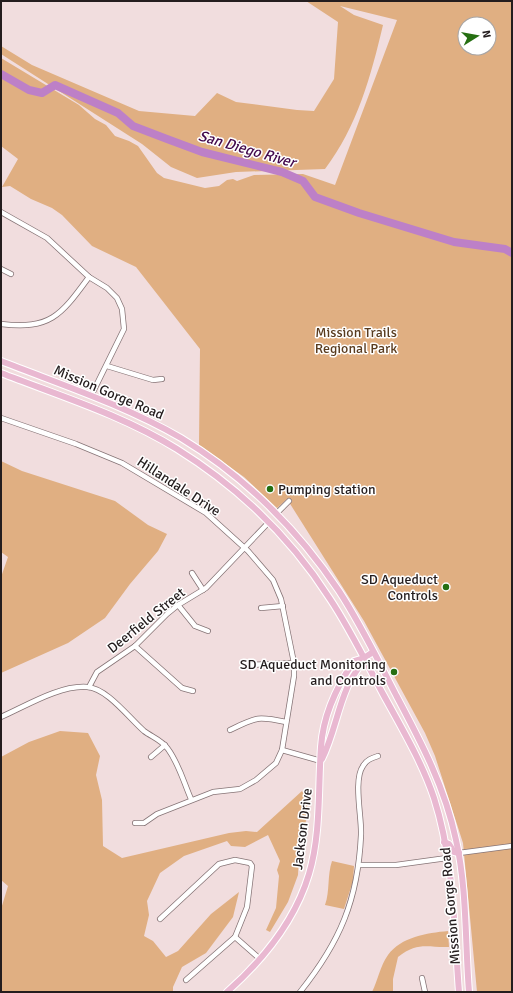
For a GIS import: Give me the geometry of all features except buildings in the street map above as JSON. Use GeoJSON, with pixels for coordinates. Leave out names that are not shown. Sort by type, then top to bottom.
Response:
{"type":"FeatureCollection","features":[{"type":"Feature","properties":{"kind":"main road","name":"Mission Gorge Road"},"geometry":{"type":"LineString","coordinates":[[1,361],[146,419],[181,439],[218,464],[276,514],[310,553],[338,590],[373,652],[430,760],[445,796],[459,853],[469,992]]}},
{"type":"Feature","properties":{"kind":"main road","name":"Mission Gorge Road"},"geometry":{"type":"LineString","coordinates":[[1,373],[110,415],[176,448],[206,468],[244,498],[269,522],[301,559],[329,597],[364,658],[420,765],[434,798],[444,842],[451,884],[459,992]]}},
{"type":"Feature","properties":{"kind":"main road","name":"Jackson Drive"},"geometry":{"type":"LineString","coordinates":[[227,992],[260,959],[286,926],[299,902],[309,873],[314,842],[321,761],[328,747],[337,713],[347,686],[364,658],[373,652]]}},
{"type":"Feature","properties":{"kind":"main road"},"geometry":{"type":"LineString","coordinates":[[444,842],[449,844],[454,852],[459,853]]}},
{"type":"Feature","properties":{"kind":"street"},"geometry":{"type":"LineString","coordinates":[[1,212],[47,238],[89,278],[107,288],[117,298],[123,314],[124,329],[91,396]]}},
{"type":"Feature","properties":{"kind":"street"},"geometry":{"type":"LineString","coordinates":[[1,269],[11,274]]}},
{"type":"Feature","properties":{"kind":"street"},"geometry":{"type":"LineString","coordinates":[[1,324],[23,327],[42,323],[61,313],[89,278]]}},
{"type":"Feature","properties":{"kind":"street"},"geometry":{"type":"LineString","coordinates":[[107,366],[153,380],[162,379]]}},
{"type":"Feature","properties":{"kind":"street","name":"Hillandale Drive"},"geometry":{"type":"LineString","coordinates":[[1,418],[76,444],[122,463],[206,514],[244,547],[273,580],[283,606],[294,663],[294,676],[282,750],[276,763],[256,780],[240,789],[213,792],[191,799],[157,814],[144,823],[135,823]]}},
{"type":"Feature","properties":{"kind":"street"},"geometry":{"type":"LineString","coordinates":[[276,514],[289,501]]}},
{"type":"Feature","properties":{"kind":"street","name":"Deerfield Street"},"geometry":{"type":"LineString","coordinates":[[89,687],[97,672],[135,646],[178,605],[203,590],[269,522]]}},
{"type":"Feature","properties":{"kind":"street"},"geometry":{"type":"LineString","coordinates":[[192,573],[203,590]]}},
{"type":"Feature","properties":{"kind":"street"},"geometry":{"type":"LineString","coordinates":[[178,605],[196,626],[208,631]]}},
{"type":"Feature","properties":{"kind":"street"},"geometry":{"type":"LineString","coordinates":[[261,608],[283,606]]}},
{"type":"Feature","properties":{"kind":"street"},"geometry":{"type":"LineString","coordinates":[[135,646],[182,688],[193,691]]}},
{"type":"Feature","properties":{"kind":"street"},"geometry":{"type":"LineString","coordinates":[[251,665],[294,663]]}},
{"type":"Feature","properties":{"kind":"street"},"geometry":{"type":"LineString","coordinates":[[1,717],[65,689],[89,687],[106,695],[145,732],[165,745],[175,760],[191,799]]}},
{"type":"Feature","properties":{"kind":"street"},"geometry":{"type":"LineString","coordinates":[[230,730],[262,717],[286,722]]}},
{"type":"Feature","properties":{"kind":"street"},"geometry":{"type":"LineString","coordinates":[[151,757],[165,745]]}},
{"type":"Feature","properties":{"kind":"street"},"geometry":{"type":"LineString","coordinates":[[282,750],[321,761]]}},
{"type":"Feature","properties":{"kind":"street"},"geometry":{"type":"LineString","coordinates":[[300,992],[324,960],[343,925],[356,884],[359,865],[361,833],[359,773],[367,761],[378,756]]}},
{"type":"Feature","properties":{"kind":"street"},"geometry":{"type":"LineString","coordinates":[[459,853],[512,846]]}},
{"type":"Feature","properties":{"kind":"street"},"geometry":{"type":"LineString","coordinates":[[359,865],[396,865],[447,858]]}},
{"type":"Feature","properties":{"kind":"street"},"geometry":{"type":"LineString","coordinates":[[160,919],[219,864],[239,860],[250,863],[252,866],[247,907],[235,937],[186,980]]}},
{"type":"Feature","properties":{"kind":"street"},"geometry":{"type":"LineString","coordinates":[[235,937],[260,959]]}},
{"type":"Feature","properties":{"kind":"street"},"geometry":{"type":"LineString","coordinates":[[422,978],[425,992]]}},
{"type":"Feature","properties":{"kind":"green space","name":"Mission Trails Regional Park"},"geometry":{"type":"Polygon","coordinates":[[[306,1],[512,1],[512,992],[477,992],[463,843],[435,756],[425,733],[364,621],[287,499],[277,508],[244,477],[199,445],[200,349],[136,267],[92,246],[62,215],[52,208],[31,199],[10,186],[2,187],[18,159],[1,146],[1,58],[79,105],[95,119],[106,125],[115,136],[138,146],[157,173],[164,178],[205,188],[219,186],[227,180],[233,179],[237,181],[254,175],[303,174],[335,185],[397,20],[340,6],[354,15],[383,25],[362,100],[346,136],[325,169],[236,172],[197,178],[171,167],[142,144],[1,54],[1,46],[32,65],[139,111],[195,116],[217,93],[236,102],[314,111],[334,79],[338,22],[306,1]]]}},
{"type":"Feature","properties":{"kind":"green space"},"geometry":{"type":"Polygon","coordinates":[[[1,461],[22,471],[115,501],[148,525],[167,534],[158,551],[130,584],[105,618],[68,643],[1,673],[1,577],[8,557],[1,552],[1,461]]]}},
{"type":"Feature","properties":{"kind":"green space"},"geometry":{"type":"Polygon","coordinates":[[[60,731],[88,733],[100,756],[96,775],[102,800],[103,846],[122,858],[229,833],[246,831],[257,832],[302,791],[308,800],[304,839],[299,854],[298,875],[288,902],[270,932],[266,930],[276,908],[279,876],[277,870],[280,861],[268,835],[245,847],[231,846],[227,841],[184,856],[160,873],[147,901],[149,915],[144,936],[153,941],[166,957],[178,951],[211,914],[239,892],[233,917],[206,953],[182,967],[173,987],[173,992],[1,992],[1,909],[8,886],[1,880],[1,757],[29,742],[60,731]]]}},
{"type":"Feature","properties":{"kind":"green space"},"geometry":{"type":"Polygon","coordinates":[[[332,861],[354,866],[353,881],[344,909],[325,905],[328,894],[332,861]]]}},
{"type":"Feature","properties":{"kind":"green space"},"geometry":{"type":"Polygon","coordinates":[[[448,931],[449,947],[418,947],[405,952],[398,957],[393,979],[393,992],[372,992],[383,964],[393,949],[415,937],[448,931]]]}},
{"type":"Feature","properties":{"kind":"waterway","name":"San Diego River"},"geometry":{"type":"LineString","coordinates":[[1,74],[29,90],[42,93],[55,85],[118,113],[133,126],[202,152],[282,172],[303,181],[315,197],[359,213],[454,242],[505,249],[512,253]]}},
{"type":"Feature","properties":{"kind":"place","name":"Pumping station"},"geometry":{"type":"Point","coordinates":[270,489]}},
{"type":"Feature","properties":{"kind":"place","name":"SD Aqueduct Controls"},"geometry":{"type":"Point","coordinates":[446,587]}},
{"type":"Feature","properties":{"kind":"place","name":"SD Aqueduct Monitoring and Controls"},"geometry":{"type":"Point","coordinates":[394,672]}}]}
